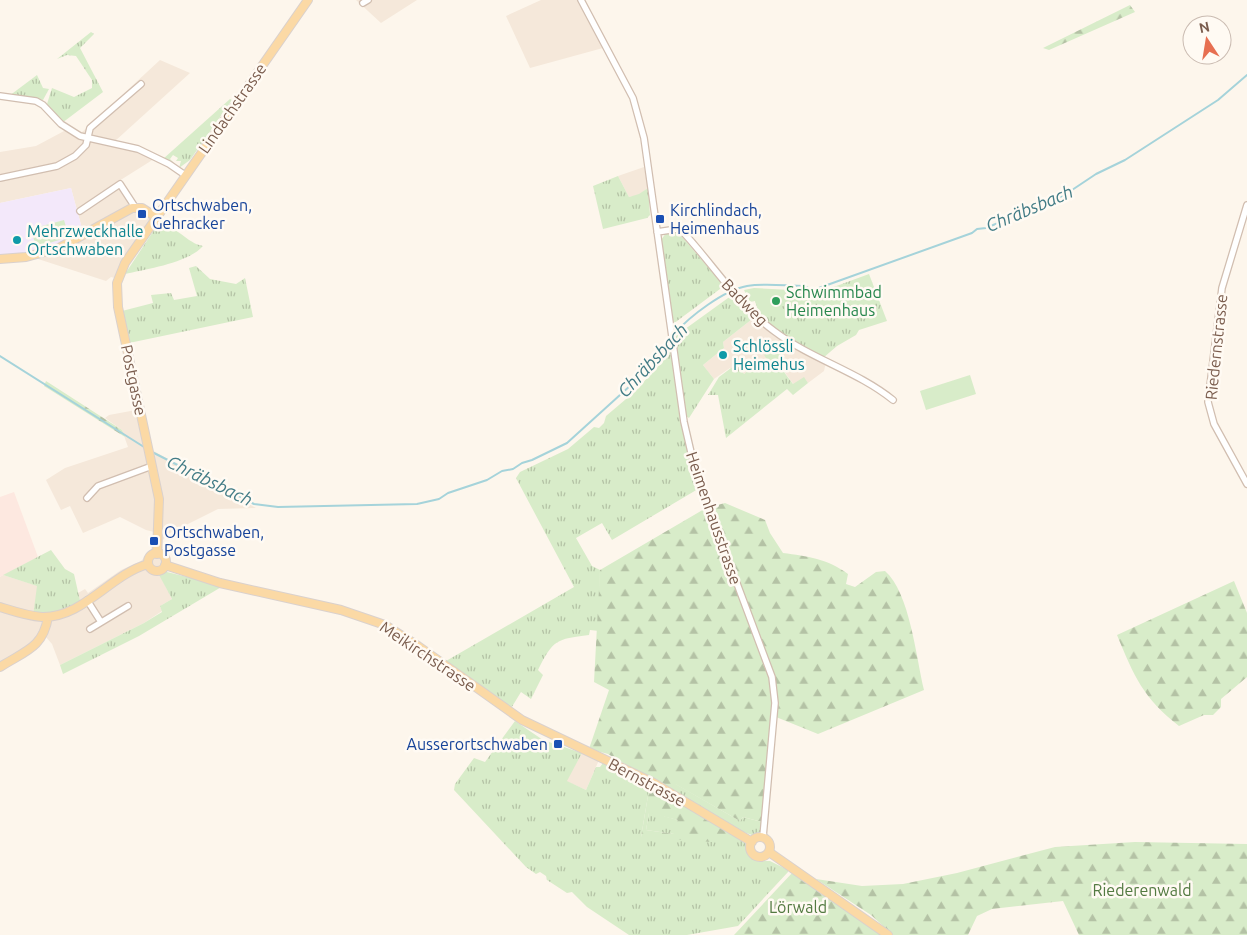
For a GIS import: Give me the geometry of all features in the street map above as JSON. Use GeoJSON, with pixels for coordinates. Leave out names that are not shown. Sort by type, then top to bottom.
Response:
{"type":"FeatureCollection","features":[{"type":"Feature","properties":{"kind":"main road","name":"Lindachstrasse"},"geometry":{"type":"LineString","coordinates":[[156,216],[308,0]]}},
{"type":"Feature","properties":{"kind":"main road"},"geometry":{"type":"LineString","coordinates":[[0,259],[31,256],[59,248],[85,235],[122,212],[135,207],[146,209],[156,216]]}},
{"type":"Feature","properties":{"kind":"main road","name":"Postgasse"},"geometry":{"type":"LineString","coordinates":[[156,216],[122,270],[117,293],[160,514],[157,554]]}},
{"type":"Feature","properties":{"kind":"main road"},"geometry":{"type":"LineString","coordinates":[[157,554],[164,557],[165,565],[157,571],[148,564],[150,557],[157,554]]}},
{"type":"Feature","properties":{"kind":"main road"},"geometry":{"type":"LineString","coordinates":[[0,607],[24,614],[48,617],[66,612],[130,571],[148,564]]}},
{"type":"Feature","properties":{"kind":"main road","name":"Meikirchstrasse"},"geometry":{"type":"LineString","coordinates":[[165,565],[220,583],[341,610],[373,620],[418,646],[504,708],[538,729]]}},
{"type":"Feature","properties":{"kind":"main road"},"geometry":{"type":"LineString","coordinates":[[0,667],[40,641],[46,632],[48,617]]}},
{"type":"Feature","properties":{"kind":"main road","name":"Bernstrasse"},"geometry":{"type":"LineString","coordinates":[[538,729],[652,782],[752,842]]}},
{"type":"Feature","properties":{"kind":"main road"},"geometry":{"type":"LineString","coordinates":[[763,837],[770,843],[769,852],[761,857],[755,856],[751,851],[752,842],[755,838],[763,837]]}},
{"type":"Feature","properties":{"kind":"main road"},"geometry":{"type":"LineString","coordinates":[[769,852],[888,935]]}},
{"type":"Feature","properties":{"kind":"street","name":"Heimenhausstrasse"},"geometry":{"type":"LineString","coordinates":[[581,0],[637,109],[644,138],[685,426],[696,474],[769,668],[774,687],[773,724],[763,837]]}},
{"type":"Feature","properties":{"kind":"street"},"geometry":{"type":"LineString","coordinates":[[0,178],[63,163],[80,152],[88,139],[90,128],[142,84]]}},
{"type":"Feature","properties":{"kind":"street"},"geometry":{"type":"LineString","coordinates":[[0,96],[40,102],[61,124],[88,139],[138,149],[169,164],[185,175]]}},
{"type":"Feature","properties":{"kind":"street"},"geometry":{"type":"LineString","coordinates":[[80,211],[120,184],[135,207]]}},
{"type":"Feature","properties":{"kind":"street","name":"Riedernstrasse"},"geometry":{"type":"LineString","coordinates":[[1247,205],[1222,288],[1208,402],[1214,424],[1247,484]]}},
{"type":"Feature","properties":{"kind":"street","name":"Badweg"},"geometry":{"type":"LineString","coordinates":[[657,232],[682,231],[756,316],[777,333],[826,362],[866,380],[893,400]]}},
{"type":"Feature","properties":{"kind":"street"},"geometry":{"type":"LineString","coordinates":[[87,498],[98,486],[152,466]]}},
{"type":"Feature","properties":{"kind":"street"},"geometry":{"type":"LineString","coordinates":[[87,600],[101,622]]}},
{"type":"Feature","properties":{"kind":"street"},"geometry":{"type":"LineString","coordinates":[[90,629],[128,606]]}},
{"type":"Feature","properties":{"kind":"shaded area"},"geometry":{"type":"Polygon","coordinates":[[[356,0],[417,0],[381,23],[356,0]]]}},
{"type":"Feature","properties":{"kind":"shaded area"},"geometry":{"type":"Polygon","coordinates":[[[541,0],[577,0],[603,48],[530,68],[506,16],[541,0]]]}},
{"type":"Feature","properties":{"kind":"shaded area"},"geometry":{"type":"Polygon","coordinates":[[[160,60],[190,73],[114,142],[80,134],[160,60]]]}},
{"type":"Feature","properties":{"kind":"shaded area"},"geometry":{"type":"Polygon","coordinates":[[[66,130],[83,140],[129,149],[154,159],[119,181],[135,207],[156,217],[118,279],[111,277],[106,281],[35,258],[57,252],[87,238],[83,232],[71,188],[0,203],[0,152],[36,146],[66,130]]]}},
{"type":"Feature","properties":{"kind":"shaded area"},"geometry":{"type":"Polygon","coordinates":[[[644,167],[648,188],[639,195],[629,197],[618,176],[644,167]]]}},
{"type":"Feature","properties":{"kind":"shaded area"},"geometry":{"type":"Polygon","coordinates":[[[71,188],[83,232],[58,244],[25,253],[0,255],[0,203],[71,188]]]}},
{"type":"Feature","properties":{"kind":"shaded area"},"geometry":{"type":"Polygon","coordinates":[[[756,316],[826,362],[824,371],[808,383],[804,378],[794,385],[778,363],[768,362],[765,364],[762,361],[744,374],[730,368],[714,379],[703,365],[724,348],[723,342],[756,316]]]}},
{"type":"Feature","properties":{"kind":"shaded area"},"geometry":{"type":"Polygon","coordinates":[[[136,410],[152,450],[256,508],[218,509],[168,534],[163,540],[164,553],[169,561],[163,571],[159,573],[172,599],[160,606],[162,611],[144,623],[60,665],[52,644],[45,636],[0,667],[0,577],[3,575],[38,586],[81,605],[78,593],[85,589],[88,593],[121,570],[141,561],[151,550],[154,532],[120,517],[83,533],[70,506],[61,510],[46,480],[65,468],[128,447],[122,430],[105,418],[109,415],[136,410]]]}},
{"type":"Feature","properties":{"kind":"shaded area"},"geometry":{"type":"Polygon","coordinates":[[[14,492],[38,557],[0,577],[0,497],[14,492]]]}},
{"type":"Feature","properties":{"kind":"shaded area"},"geometry":{"type":"Polygon","coordinates":[[[582,753],[599,760],[586,790],[566,781],[582,753]]]}},
{"type":"Feature","properties":{"kind":"green space"},"geometry":{"type":"Polygon","coordinates":[[[1130,5],[1135,12],[1049,50],[1043,48],[1130,5]]]}},
{"type":"Feature","properties":{"kind":"green space"},"geometry":{"type":"Polygon","coordinates":[[[91,32],[94,34],[80,48],[103,92],[62,123],[47,104],[52,88],[74,97],[92,88],[92,80],[76,56],[67,55],[57,59],[91,32]]]}},
{"type":"Feature","properties":{"kind":"green space"},"geometry":{"type":"Polygon","coordinates":[[[37,75],[43,88],[49,89],[43,100],[9,96],[37,75]]]}},
{"type":"Feature","properties":{"kind":"green space"},"geometry":{"type":"Polygon","coordinates":[[[230,99],[232,100],[190,160],[179,168],[181,161],[176,161],[178,158],[173,155],[170,159],[176,165],[163,159],[230,99]]]}},
{"type":"Feature","properties":{"kind":"green space"},"geometry":{"type":"Polygon","coordinates":[[[618,176],[629,197],[639,194],[648,188],[650,215],[647,218],[603,229],[593,186],[618,176]]]}},
{"type":"Feature","properties":{"kind":"green space"},"geometry":{"type":"Polygon","coordinates":[[[64,220],[69,237],[36,247],[31,229],[64,220]]]}},
{"type":"Feature","properties":{"kind":"green space"},"geometry":{"type":"Polygon","coordinates":[[[158,224],[169,226],[191,241],[203,246],[188,257],[178,261],[125,274],[158,224]]]}},
{"type":"Feature","properties":{"kind":"green space"},"geometry":{"type":"Polygon","coordinates":[[[678,232],[724,286],[673,324],[661,240],[666,233],[678,232]]]}},
{"type":"Feature","properties":{"kind":"green space"},"geometry":{"type":"Polygon","coordinates":[[[196,266],[210,279],[236,284],[245,278],[253,317],[129,343],[122,311],[153,303],[151,295],[171,293],[174,300],[197,296],[189,268],[196,266]]]}},
{"type":"Feature","properties":{"kind":"green space"},"geometry":{"type":"Polygon","coordinates":[[[869,274],[887,321],[859,330],[856,335],[837,346],[823,358],[778,332],[758,316],[760,315],[755,301],[788,289],[810,291],[812,295],[869,274]]]}},
{"type":"Feature","properties":{"kind":"green space","name":"Schwimmbad Heimenhaus"},"geometry":{"type":"Polygon","coordinates":[[[754,288],[810,291],[812,295],[760,315],[755,301],[750,302],[744,290],[754,288]]]}},
{"type":"Feature","properties":{"kind":"green space"},"geometry":{"type":"Polygon","coordinates":[[[735,293],[756,316],[723,342],[724,348],[703,365],[714,379],[689,418],[686,416],[674,337],[735,293]]]}},
{"type":"Feature","properties":{"kind":"green space"},"geometry":{"type":"Polygon","coordinates":[[[776,345],[785,358],[778,364],[793,384],[804,377],[808,383],[793,395],[787,389],[726,438],[718,395],[708,395],[719,377],[731,368],[738,366],[744,374],[762,360],[765,364],[768,361],[764,355],[776,345]]]}},
{"type":"Feature","properties":{"kind":"green space"},"geometry":{"type":"Polygon","coordinates":[[[672,346],[687,447],[698,489],[612,540],[602,523],[576,538],[592,566],[600,570],[599,631],[590,630],[589,635],[562,640],[552,647],[538,670],[543,675],[531,699],[521,692],[510,710],[446,661],[574,587],[516,478],[520,472],[568,449],[594,427],[599,428],[604,423],[606,416],[639,388],[672,346]]]}},
{"type":"Feature","properties":{"kind":"green space"},"geometry":{"type":"Polygon","coordinates":[[[970,375],[976,394],[926,410],[920,391],[970,375]]]}},
{"type":"Feature","properties":{"kind":"green space"},"geometry":{"type":"Polygon","coordinates":[[[46,381],[122,430],[125,437],[44,386],[46,381]]]}},
{"type":"Feature","properties":{"kind":"green space"},"geometry":{"type":"Polygon","coordinates":[[[725,503],[765,520],[770,533],[783,553],[817,559],[833,565],[848,574],[846,584],[855,587],[876,572],[885,571],[894,581],[901,594],[911,626],[924,690],[818,734],[776,717],[762,822],[743,817],[740,821],[675,784],[670,790],[608,754],[589,749],[609,690],[594,682],[600,570],[706,508],[725,503]]]}},
{"type":"Feature","properties":{"kind":"green space"},"geometry":{"type":"Polygon","coordinates":[[[51,550],[65,569],[74,574],[81,605],[72,609],[33,616],[37,586],[3,575],[51,550]]]}},
{"type":"Feature","properties":{"kind":"green space"},"geometry":{"type":"Polygon","coordinates":[[[163,571],[223,586],[139,636],[63,674],[60,665],[162,612],[160,606],[172,599],[158,573],[163,571]]]}},
{"type":"Feature","properties":{"kind":"green space"},"geometry":{"type":"Polygon","coordinates":[[[1234,581],[1247,613],[1247,677],[1221,699],[1221,707],[1213,715],[1204,715],[1179,726],[1148,696],[1129,663],[1117,635],[1234,581]]]}},
{"type":"Feature","properties":{"kind":"green space"},"geometry":{"type":"Polygon","coordinates":[[[515,721],[543,740],[582,753],[567,781],[586,790],[596,767],[600,767],[603,763],[650,784],[641,837],[732,833],[745,842],[751,858],[759,861],[770,861],[788,870],[788,872],[738,926],[687,935],[629,935],[587,907],[572,892],[567,893],[547,880],[546,876],[540,872],[536,874],[526,867],[454,790],[455,784],[474,758],[485,762],[515,721]]]}},
{"type":"Feature","properties":{"kind":"green space"},"geometry":{"type":"Polygon","coordinates":[[[674,783],[740,821],[743,817],[762,822],[760,832],[752,835],[738,830],[670,790],[674,783]]]}},
{"type":"Feature","properties":{"kind":"green space"},"geometry":{"type":"Polygon","coordinates":[[[650,784],[732,833],[726,843],[641,837],[650,784]],[[649,813],[646,830],[674,834],[673,828],[678,820],[649,813]]]}},
{"type":"Feature","properties":{"kind":"green space"},"geometry":{"type":"Polygon","coordinates":[[[649,812],[678,820],[674,834],[646,830],[649,812]]]}},
{"type":"Feature","properties":{"kind":"green space","name":"Riederenwald"},"geometry":{"type":"Polygon","coordinates":[[[1135,842],[1247,844],[1247,935],[1079,935],[1063,901],[992,909],[977,916],[968,935],[893,935],[871,915],[816,879],[862,886],[903,884],[957,873],[1055,847],[1135,842]]]}},
{"type":"Feature","properties":{"kind":"green space","name":"Lörwald"},"geometry":{"type":"Polygon","coordinates":[[[793,872],[884,935],[734,935],[793,872]]]}},
{"type":"Feature","properties":{"kind":"waterway","name":"Chräbsbach"},"geometry":{"type":"LineString","coordinates":[[674,334],[689,319],[708,305],[738,288],[769,285],[805,286],[810,289],[816,289],[972,233],[977,229],[986,228],[1063,196],[1096,174],[1125,160],[1218,100],[1247,75]]}},
{"type":"Feature","properties":{"kind":"waterway","name":"Chräbsbach"},"geometry":{"type":"LineString","coordinates":[[154,453],[254,504],[278,507],[417,504],[439,499],[448,493],[487,480],[502,471],[513,469],[522,463],[567,443],[631,385],[671,337]]}},
{"type":"Feature","properties":{"kind":"waterway","name":"Chräbsbach"},"geometry":{"type":"LineString","coordinates":[[0,356],[144,447]]}},
{"type":"Feature","properties":{"kind":"place","name":"Ortschwaben, Gehracker"},"geometry":{"type":"Point","coordinates":[142,214]}},
{"type":"Feature","properties":{"kind":"place","name":"Kirchlindach, Heimenhaus"},"geometry":{"type":"Point","coordinates":[660,219]}},
{"type":"Feature","properties":{"kind":"place","name":"Mehrzweckhalle Ortschwaben"},"geometry":{"type":"Point","coordinates":[17,240]}},
{"type":"Feature","properties":{"kind":"place","name":"Schwimmbad Heimenhaus"},"geometry":{"type":"Point","coordinates":[776,301]}},
{"type":"Feature","properties":{"kind":"place","name":"Schlössli Heimehus"},"geometry":{"type":"Point","coordinates":[723,355]}},
{"type":"Feature","properties":{"kind":"place","name":"Ortschwaben, Postgasse"},"geometry":{"type":"Point","coordinates":[154,541]}},
{"type":"Feature","properties":{"kind":"place","name":"Ausserortschwaben"},"geometry":{"type":"Point","coordinates":[558,744]}}]}
